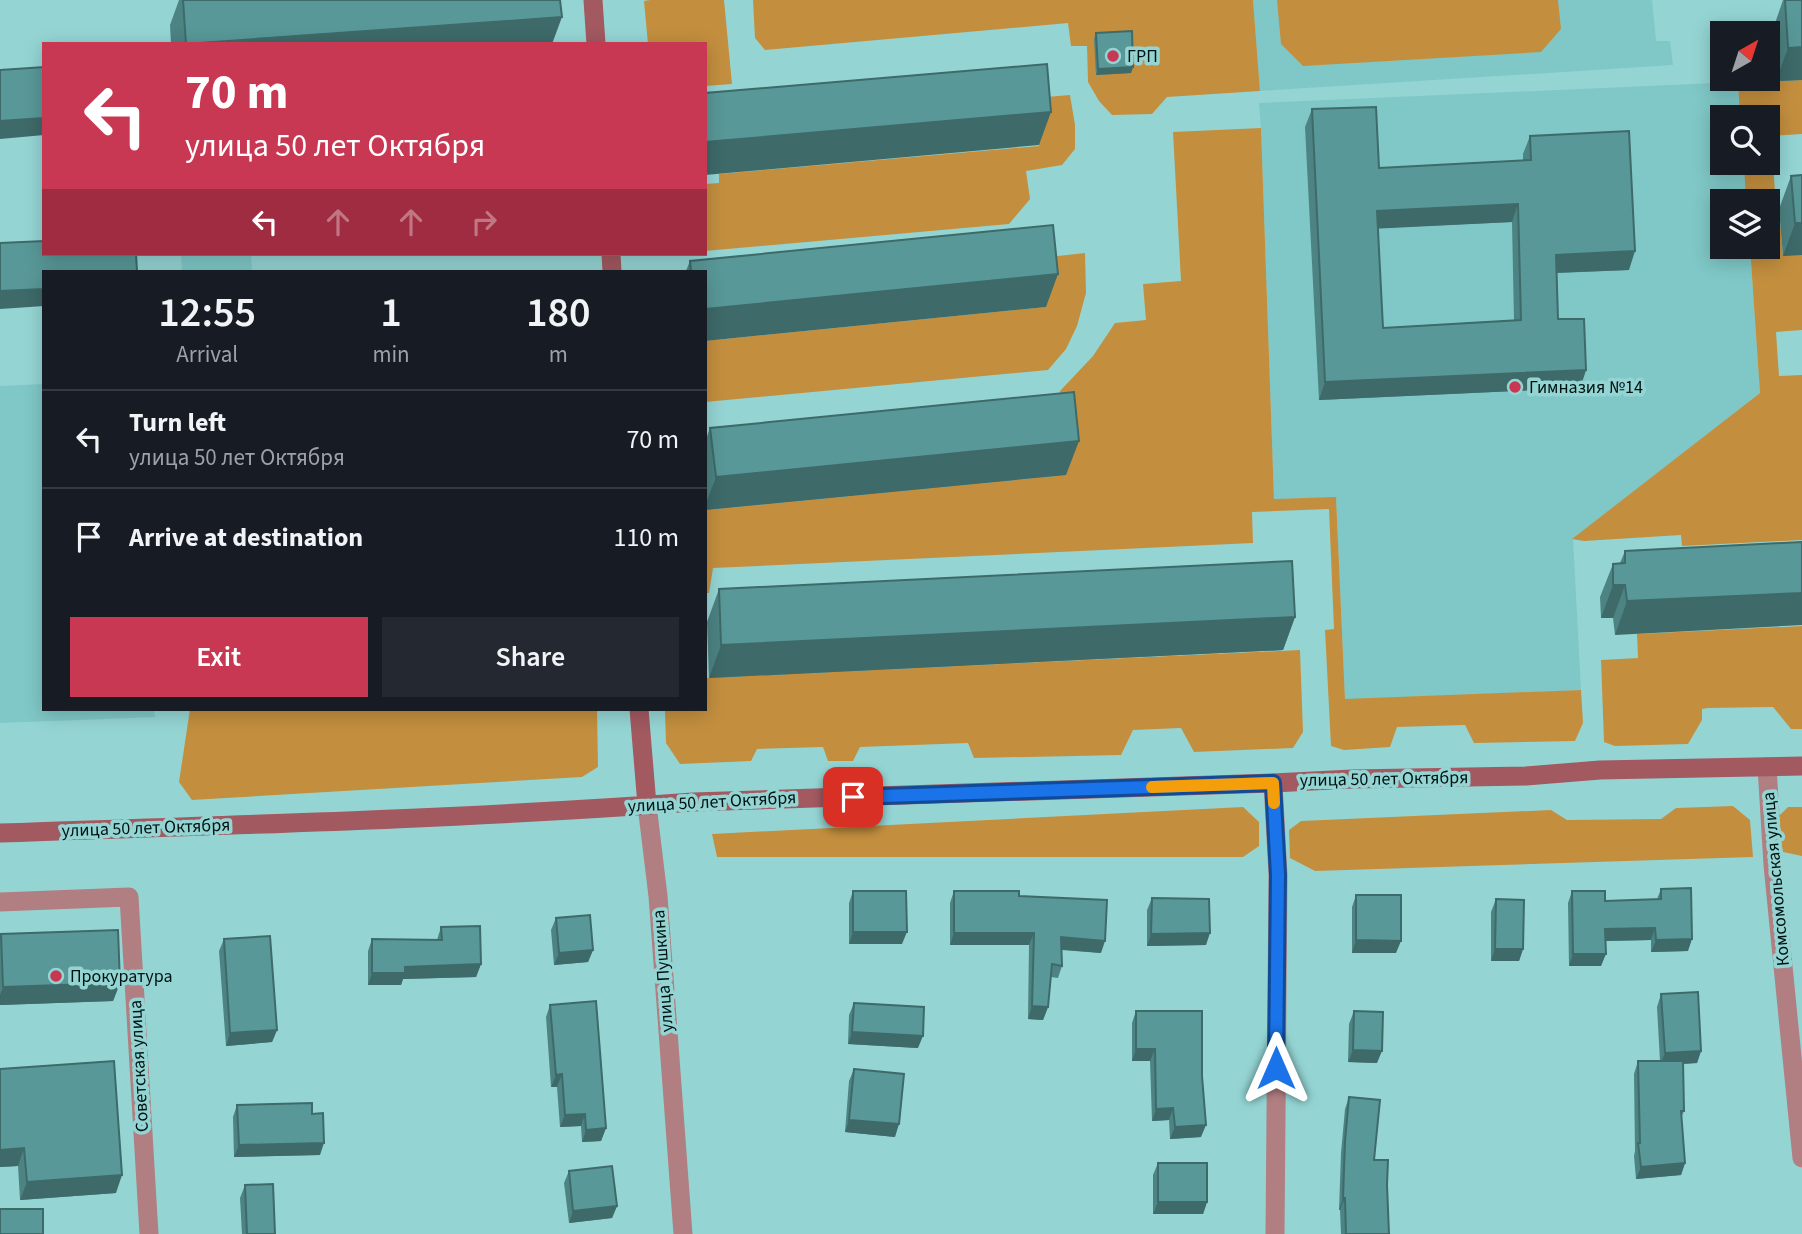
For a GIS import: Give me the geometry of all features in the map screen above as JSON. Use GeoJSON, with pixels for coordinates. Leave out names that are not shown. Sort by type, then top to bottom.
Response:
{"type":"FeatureCollection","features":[{"type":"Feature","properties":{"kind":"main road"},"geometry":{"type":"LineString","coordinates":[[593,0],[596,42]]}},
{"type":"Feature","properties":{"kind":"main road","name":"улица Пушкина"},"geometry":{"type":"LineString","coordinates":[[639,711],[647,805]]}},
{"type":"Feature","properties":{"kind":"main road","name":"улица 50 лет Октября"},"geometry":{"type":"LineString","coordinates":[[0,833],[162,829],[706,801],[1352,779],[1527,776],[1600,770],[1802,766]]}},
{"type":"Feature","properties":{"kind":"street","name":"Комсомольская улица"},"geometry":{"type":"LineString","coordinates":[[1766,767],[1802,1157]]}},
{"type":"Feature","properties":{"kind":"street"},"geometry":{"type":"LineString","coordinates":[[1273,783],[1278,875],[1275,1234]]}},
{"type":"Feature","properties":{"kind":"street","name":"улица Пушкина"},"geometry":{"type":"LineString","coordinates":[[647,805],[658,896],[683,1234]]}},
{"type":"Feature","properties":{"kind":"street","name":"Советская улица"},"geometry":{"type":"LineString","coordinates":[[0,902],[129,897],[149,1234]]}},
{"type":"Feature","properties":{"kind":"shaded area"},"geometry":{"type":"Polygon","coordinates":[[[724,0],[732,84],[707,86],[707,42],[648,42],[644,1],[724,0]]]}},
{"type":"Feature","properties":{"kind":"shaded area"},"geometry":{"type":"Polygon","coordinates":[[[753,0],[1253,0],[1260,91],[1167,97],[1152,114],[1112,115],[1099,101],[1088,82],[1087,46],[1071,46],[1068,23],[765,50],[755,38],[753,0]]]}},
{"type":"Feature","properties":{"kind":"shaded area"},"geometry":{"type":"Polygon","coordinates":[[[1253,0],[1652,0],[1656,41],[1670,41],[1673,65],[1260,91],[1253,0]]]}},
{"type":"Feature","properties":{"kind":"shaded area"},"geometry":{"type":"Polygon","coordinates":[[[1277,0],[1558,0],[1561,29],[1541,52],[1303,66],[1281,44],[1277,0]]]}},
{"type":"Feature","properties":{"kind":"shaded area"},"geometry":{"type":"Polygon","coordinates":[[[1802,80],[1802,134],[1780,135],[1780,105],[1739,105],[1739,91],[1780,91],[1780,81],[1802,80]]]}},
{"type":"Feature","properties":{"kind":"shaded area","name":"Гимназия №14"},"geometry":{"type":"Polygon","coordinates":[[[1710,83],[1710,91],[1739,91],[1739,105],[1710,105],[1710,175],[1745,175],[1746,189],[1710,189],[1710,259],[1751,259],[1760,393],[1573,539],[1581,690],[1345,700],[1336,498],[1274,499],[1259,103],[1710,83]]]}},
{"type":"Feature","properties":{"kind":"shaded area"},"geometry":{"type":"Polygon","coordinates":[[[1070,95],[1075,125],[1075,149],[1062,165],[1026,171],[1030,199],[1009,224],[707,251],[707,184],[719,183],[719,174],[1039,146],[1035,98],[1070,95]]]}},
{"type":"Feature","properties":{"kind":"shaded area"},"geometry":{"type":"Polygon","coordinates":[[[1261,128],[1274,499],[1336,497],[1345,699],[1581,690],[1583,723],[1575,741],[1474,743],[1465,725],[1397,727],[1390,747],[1344,750],[1331,746],[1325,630],[1334,629],[1329,509],[1252,512],[1253,543],[713,568],[707,593],[707,510],[1066,475],[1060,391],[1093,356],[1115,323],[1146,320],[1143,284],[1181,281],[1173,132],[1261,128]]]}},
{"type":"Feature","properties":{"kind":"shaded area"},"geometry":{"type":"Polygon","coordinates":[[[1745,175],[1774,175],[1775,189],[1745,189],[1745,175]]]}},
{"type":"Feature","properties":{"kind":"shaded area"},"geometry":{"type":"Polygon","coordinates":[[[1780,221],[1783,256],[1802,255],[1802,330],[1776,332],[1779,376],[1802,375],[1802,540],[1682,546],[1681,535],[1584,541],[1572,539],[1760,393],[1751,259],[1780,259],[1780,221]]]}},
{"type":"Feature","properties":{"kind":"shaded area"},"geometry":{"type":"Polygon","coordinates":[[[1085,253],[1086,293],[1077,326],[1066,349],[1048,370],[707,402],[707,341],[1045,307],[1040,258],[1085,253]]]}},
{"type":"Feature","properties":{"kind":"shaded area"},"geometry":{"type":"Polygon","coordinates":[[[181,256],[251,256],[252,270],[182,270],[181,256]]]}},
{"type":"Feature","properties":{"kind":"shaded area"},"geometry":{"type":"Polygon","coordinates":[[[42,384],[42,711],[154,711],[155,717],[0,723],[0,386],[42,384]]]}},
{"type":"Feature","properties":{"kind":"shaded area"},"geometry":{"type":"Polygon","coordinates":[[[1802,626],[1802,729],[1791,729],[1773,707],[1708,708],[1702,709],[1702,720],[1688,744],[1615,746],[1604,742],[1601,660],[1638,658],[1637,634],[1802,626]]]}},
{"type":"Feature","properties":{"kind":"shaded area"},"geometry":{"type":"Polygon","coordinates":[[[1300,650],[1303,732],[1293,748],[1194,752],[1181,728],[1133,730],[1121,755],[974,758],[968,743],[860,747],[853,761],[828,761],[823,747],[757,749],[751,761],[680,764],[666,743],[665,711],[707,711],[707,678],[1300,650]]]}},
{"type":"Feature","properties":{"kind":"shaded area"},"geometry":{"type":"Polygon","coordinates":[[[190,711],[597,711],[598,767],[582,777],[192,800],[179,782],[190,711]]]}},
{"type":"Feature","properties":{"kind":"shaded area"},"geometry":{"type":"Polygon","coordinates":[[[1733,806],[1750,820],[1753,857],[1315,871],[1290,858],[1289,830],[1301,821],[1551,810],[1567,820],[1661,819],[1676,808],[1733,806]]]}},
{"type":"Feature","properties":{"kind":"shaded area"},"geometry":{"type":"Polygon","coordinates":[[[1243,807],[1259,822],[1259,846],[1243,857],[717,857],[712,834],[1243,807]]]}},
{"type":"Feature","properties":{"kind":"shaded area"},"geometry":{"type":"Polygon","coordinates":[[[1788,807],[1802,807],[1802,856],[1783,852],[1777,818],[1788,807]]]}},
{"type":"Feature","properties":{"kind":"building"},"geometry":{"type":"Polygon","coordinates":[[[183,0],[560,0],[562,17],[214,42],[186,42],[183,0]]]}},
{"type":"Feature","properties":{"kind":"building"},"geometry":{"type":"Polygon","coordinates":[[[1785,0],[1802,0],[1802,47],[1788,48],[1785,0]]]}},
{"type":"Feature","properties":{"kind":"building","name":"ГРП"},"geometry":{"type":"Polygon","coordinates":[[[1132,31],[1133,67],[1098,69],[1096,33],[1132,31]]]}},
{"type":"Feature","properties":{"kind":"building"},"geometry":{"type":"Polygon","coordinates":[[[1047,64],[1051,112],[707,142],[707,93],[1047,64]]]}},
{"type":"Feature","properties":{"kind":"building"},"geometry":{"type":"Polygon","coordinates":[[[42,67],[42,118],[0,121],[0,70],[42,67]]]}},
{"type":"Feature","properties":{"kind":"building"},"geometry":{"type":"Polygon","coordinates":[[[1376,107],[1379,168],[1531,160],[1530,136],[1629,131],[1635,251],[1556,255],[1558,319],[1584,319],[1586,370],[1325,382],[1312,109],[1376,107]],[[1518,204],[1377,211],[1383,328],[1521,320],[1518,204]]]}},
{"type":"Feature","properties":{"kind":"building"},"geometry":{"type":"Polygon","coordinates":[[[1802,175],[1802,223],[1795,223],[1791,176],[1802,175]]]}},
{"type":"Feature","properties":{"kind":"building"},"geometry":{"type":"Polygon","coordinates":[[[1053,225],[1058,274],[707,309],[707,270],[691,270],[690,261],[1053,225]]]}},
{"type":"Feature","properties":{"kind":"building"},"geometry":{"type":"Polygon","coordinates":[[[42,241],[42,256],[136,256],[137,270],[42,270],[42,289],[0,291],[0,243],[42,241]]]}},
{"type":"Feature","properties":{"kind":"building"},"geometry":{"type":"Polygon","coordinates":[[[1074,392],[1079,441],[716,477],[710,428],[1074,392]]]}},
{"type":"Feature","properties":{"kind":"building"},"geometry":{"type":"Polygon","coordinates":[[[1802,542],[1802,593],[1627,601],[1625,585],[1613,585],[1613,564],[1625,563],[1625,551],[1802,542]]]}},
{"type":"Feature","properties":{"kind":"building"},"geometry":{"type":"Polygon","coordinates":[[[1292,561],[1295,617],[721,645],[719,589],[1292,561]]]}},
{"type":"Feature","properties":{"kind":"building"},"geometry":{"type":"Polygon","coordinates":[[[1691,888],[1692,939],[1656,940],[1655,928],[1605,929],[1606,954],[1573,954],[1572,891],[1605,891],[1605,901],[1661,899],[1661,889],[1691,888]]]}},
{"type":"Feature","properties":{"kind":"building"},"geometry":{"type":"Polygon","coordinates":[[[853,891],[906,891],[907,932],[853,932],[853,891]]]}},
{"type":"Feature","properties":{"kind":"building"},"geometry":{"type":"Polygon","coordinates":[[[954,891],[1019,891],[1019,896],[1107,900],[1105,941],[1061,937],[1062,966],[1052,964],[1048,1007],[1032,1006],[1034,933],[954,933],[954,891]]]}},
{"type":"Feature","properties":{"kind":"building"},"geometry":{"type":"Polygon","coordinates":[[[1356,895],[1401,895],[1401,941],[1356,940],[1356,895]]]}},
{"type":"Feature","properties":{"kind":"building"},"geometry":{"type":"Polygon","coordinates":[[[1152,898],[1209,899],[1210,933],[1151,934],[1152,898]]]}},
{"type":"Feature","properties":{"kind":"building"},"geometry":{"type":"Polygon","coordinates":[[[1496,899],[1524,900],[1523,949],[1495,949],[1496,899]]]}},
{"type":"Feature","properties":{"kind":"building"},"geometry":{"type":"Polygon","coordinates":[[[590,915],[593,950],[559,953],[556,918],[590,915]]]}},
{"type":"Feature","properties":{"kind":"building"},"geometry":{"type":"Polygon","coordinates":[[[480,926],[481,964],[405,967],[405,973],[372,973],[372,939],[442,940],[441,927],[480,926]]]}},
{"type":"Feature","properties":{"kind":"building","name":"Прокуратура"},"geometry":{"type":"Polygon","coordinates":[[[118,930],[120,983],[3,987],[1,934],[118,930]]]}},
{"type":"Feature","properties":{"kind":"building"},"geometry":{"type":"Polygon","coordinates":[[[270,936],[277,1030],[230,1033],[224,939],[270,936]]]}},
{"type":"Feature","properties":{"kind":"building"},"geometry":{"type":"Polygon","coordinates":[[[1698,992],[1701,1051],[1665,1053],[1661,994],[1698,992]]]}},
{"type":"Feature","properties":{"kind":"building"},"geometry":{"type":"Polygon","coordinates":[[[596,1001],[606,1128],[586,1130],[585,1114],[565,1115],[562,1074],[556,1075],[550,1005],[596,1001]]]}},
{"type":"Feature","properties":{"kind":"building"},"geometry":{"type":"Polygon","coordinates":[[[854,1003],[924,1007],[923,1036],[852,1032],[854,1003]]]}},
{"type":"Feature","properties":{"kind":"building"},"geometry":{"type":"Polygon","coordinates":[[[1136,1011],[1202,1011],[1202,1076],[1206,1125],[1175,1127],[1173,1108],[1156,1109],[1155,1049],[1136,1049],[1136,1011]]]}},
{"type":"Feature","properties":{"kind":"building"},"geometry":{"type":"Polygon","coordinates":[[[1354,1011],[1383,1012],[1382,1051],[1353,1050],[1354,1011]]]}},
{"type":"Feature","properties":{"kind":"building"},"geometry":{"type":"Polygon","coordinates":[[[114,1061],[122,1175],[27,1182],[24,1148],[0,1150],[0,1069],[114,1061]]]}},
{"type":"Feature","properties":{"kind":"building"},"geometry":{"type":"Polygon","coordinates":[[[1638,1061],[1683,1061],[1684,1111],[1681,1111],[1685,1163],[1641,1167],[1638,1143],[1638,1061]]]}},
{"type":"Feature","properties":{"kind":"building"},"geometry":{"type":"Polygon","coordinates":[[[854,1069],[904,1074],[899,1124],[849,1120],[854,1069]]]}},
{"type":"Feature","properties":{"kind":"building"},"geometry":{"type":"Polygon","coordinates":[[[1349,1097],[1380,1100],[1374,1160],[1388,1160],[1389,1234],[1346,1234],[1343,1198],[1349,1097]]]}},
{"type":"Feature","properties":{"kind":"building"},"geometry":{"type":"Polygon","coordinates":[[[312,1103],[312,1114],[323,1113],[324,1143],[239,1145],[237,1105],[312,1103]]]}},
{"type":"Feature","properties":{"kind":"building"},"geometry":{"type":"Polygon","coordinates":[[[1158,1163],[1207,1163],[1207,1202],[1158,1202],[1158,1163]]]}},
{"type":"Feature","properties":{"kind":"building"},"geometry":{"type":"Polygon","coordinates":[[[612,1166],[617,1206],[573,1211],[569,1171],[612,1166]]]}},
{"type":"Feature","properties":{"kind":"building"},"geometry":{"type":"Polygon","coordinates":[[[273,1184],[275,1234],[247,1234],[245,1185],[273,1184]]]}},
{"type":"Feature","properties":{"kind":"building"},"geometry":{"type":"Polygon","coordinates":[[[0,1209],[43,1209],[43,1234],[0,1234],[0,1209]]]}},
{"type":"Feature","properties":{"kind":"slow traffic"},"geometry":{"type":"LineString","coordinates":[[1152,787],[1273,783],[1274,803]]}},
{"type":"Feature","properties":{"kind":"place","name":"ГРП"},"geometry":{"type":"Point","coordinates":[1113,56]}},
{"type":"Feature","properties":{"kind":"place","name":"Гимназия №14"},"geometry":{"type":"Point","coordinates":[1515,387]}},
{"type":"Feature","properties":{"kind":"place","name":"Прокуратура"},"geometry":{"type":"Point","coordinates":[56,976]}},
{"type":"Feature","properties":{"kind":"route"},"geometry":{"type":"LineString","coordinates":[[853,797],[1273,783],[1278,875],[1276,1068]]}}]}
